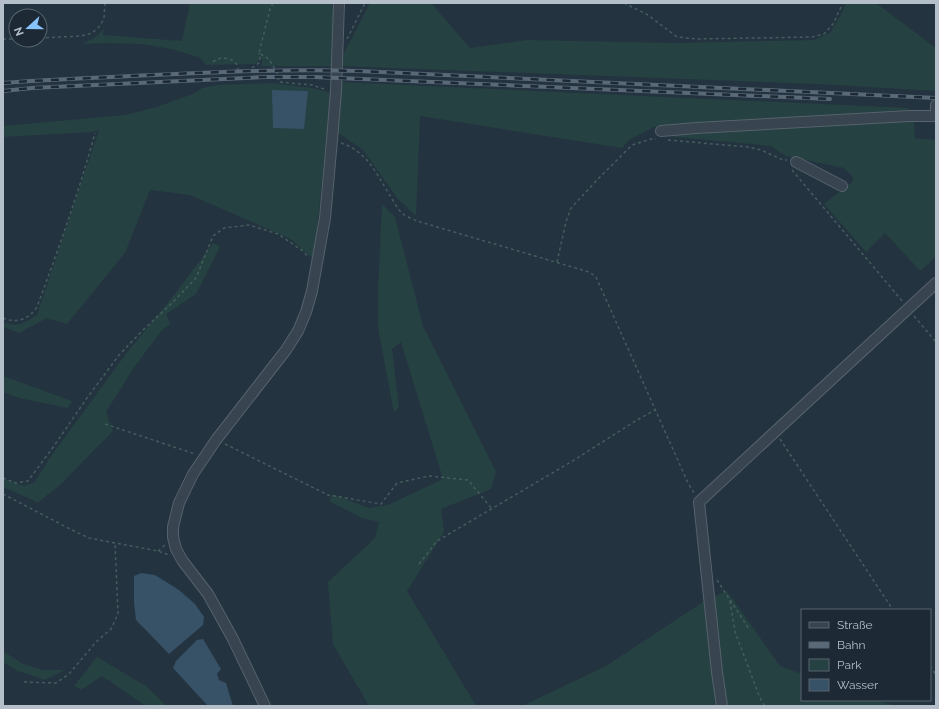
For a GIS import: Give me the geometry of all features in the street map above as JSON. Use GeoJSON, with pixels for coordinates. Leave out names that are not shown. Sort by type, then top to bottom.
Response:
{"type":"FeatureCollection","features":[{"type":"Feature","properties":{"kind":"street"},"geometry":{"type":"LineString","coordinates":[[265,706],[233,639],[208,594],[182,560],[176,549],[173,537],[173,526],[179,503],[193,474],[216,440],[286,350],[298,331],[306,312],[312,291],[325,218],[336,91],[339,3]]}},
{"type":"Feature","properties":{"kind":"street"},"geometry":{"type":"LineString","coordinates":[[662,137],[696,128],[901,116],[936,116],[936,104]]}},
{"type":"Feature","properties":{"kind":"street"},"geometry":{"type":"LineString","coordinates":[[796,162],[842,186]]}},
{"type":"Feature","properties":{"kind":"street"},"geometry":{"type":"LineString","coordinates":[[722,706],[699,502],[909,309],[936,282]]}},
{"type":"Feature","properties":{"kind":"path"},"geometry":{"type":"LineString","coordinates":[[48,38],[76,37],[92,33],[100,26],[104,18],[105,3]]}},
{"type":"Feature","properties":{"kind":"path"},"geometry":{"type":"LineString","coordinates":[[213,62],[216,59],[223,57],[231,60],[237,65],[239,72],[243,72],[260,62],[259,53],[270,9],[273,3]]}},
{"type":"Feature","properties":{"kind":"path"},"geometry":{"type":"LineString","coordinates":[[346,42],[365,3]]}},
{"type":"Feature","properties":{"kind":"path"},"geometry":{"type":"LineString","coordinates":[[624,3],[648,15],[677,37],[696,39],[812,37],[824,34],[833,24],[843,3]]}},
{"type":"Feature","properties":{"kind":"path"},"geometry":{"type":"LineString","coordinates":[[259,53],[269,59],[277,73],[279,82],[313,85],[336,91]]}},
{"type":"Feature","properties":{"kind":"path"},"geometry":{"type":"LineString","coordinates":[[3,318],[18,321],[32,314],[37,307],[61,241],[95,133]]}},
{"type":"Feature","properties":{"kind":"path"},"geometry":{"type":"LineString","coordinates":[[557,262],[566,222],[571,208],[632,145],[662,137],[748,147],[761,150],[783,160],[796,162]]}},
{"type":"Feature","properties":{"kind":"path"},"geometry":{"type":"LineString","coordinates":[[332,140],[351,146],[361,154],[372,166],[394,203],[404,214],[417,221],[589,272],[596,277],[688,483],[699,502]]}},
{"type":"Feature","properties":{"kind":"path"},"geometry":{"type":"LineString","coordinates":[[783,160],[936,342]]}},
{"type":"Feature","properties":{"kind":"path"},"geometry":{"type":"LineString","coordinates":[[3,478],[16,482],[28,481],[119,355],[196,278],[213,236],[224,228],[249,225],[278,234],[303,251],[316,267]]}},
{"type":"Feature","properties":{"kind":"path"},"geometry":{"type":"LineString","coordinates":[[419,564],[437,541],[655,410]]}},
{"type":"Feature","properties":{"kind":"path"},"geometry":{"type":"LineString","coordinates":[[105,424],[204,457]]}},
{"type":"Feature","properties":{"kind":"path"},"geometry":{"type":"LineString","coordinates":[[775,432],[892,609]]}},
{"type":"Feature","properties":{"kind":"path"},"geometry":{"type":"LineString","coordinates":[[216,440],[328,496],[381,504],[397,483],[429,476],[468,480],[492,509]]}},
{"type":"Feature","properties":{"kind":"path"},"geometry":{"type":"LineString","coordinates":[[3,494],[89,538],[158,551]]}},
{"type":"Feature","properties":{"kind":"path"},"geometry":{"type":"LineString","coordinates":[[24,682],[56,683],[69,674],[96,642],[111,629],[118,614],[115,544]]}},
{"type":"Feature","properties":{"kind":"path"},"geometry":{"type":"LineString","coordinates":[[707,574],[714,576],[749,629]]}},
{"type":"Feature","properties":{"kind":"path"},"geometry":{"type":"LineString","coordinates":[[730,601],[735,632],[760,698],[765,706]]}},
{"type":"Feature","properties":{"kind":"green space"},"geometry":{"type":"Polygon","coordinates":[[[190,3],[332,3],[334,14],[333,66],[262,66],[262,57],[256,64],[206,65],[200,58],[176,50],[142,44],[82,44],[94,38],[104,29],[103,35],[182,41],[190,3]]]}},
{"type":"Feature","properties":{"kind":"green space"},"geometry":{"type":"Polygon","coordinates":[[[370,3],[431,3],[470,48],[528,40],[675,43],[814,40],[830,33],[846,3],[876,3],[936,48],[936,91],[818,84],[340,66],[342,57],[370,3]]]}},
{"type":"Feature","properties":{"kind":"green space"},"geometry":{"type":"Polygon","coordinates":[[[339,82],[909,108],[908,110],[654,127],[629,140],[622,148],[420,116],[416,216],[398,199],[363,150],[337,132],[339,82]]]}},
{"type":"Feature","properties":{"kind":"green space"},"geometry":{"type":"Polygon","coordinates":[[[272,83],[312,88],[331,93],[314,260],[291,239],[190,195],[150,190],[125,253],[67,324],[47,318],[19,333],[3,327],[3,322],[16,325],[37,315],[99,130],[91,132],[3,137],[3,126],[125,115],[157,107],[195,93],[202,88],[217,85],[272,83]]]}},
{"type":"Feature","properties":{"kind":"green space"},"geometry":{"type":"Polygon","coordinates":[[[914,120],[915,138],[936,140],[936,257],[920,271],[885,233],[866,252],[824,204],[853,181],[853,177],[844,168],[786,156],[771,146],[665,136],[661,134],[914,120]]]}},
{"type":"Feature","properties":{"kind":"green space"},"geometry":{"type":"Polygon","coordinates":[[[382,204],[395,217],[423,326],[496,472],[491,489],[441,509],[444,532],[407,591],[475,704],[478,706],[369,706],[333,644],[328,582],[375,538],[379,522],[362,518],[329,501],[332,494],[369,508],[388,505],[443,479],[401,342],[392,349],[399,407],[394,413],[378,328],[378,288],[382,204]]]}},
{"type":"Feature","properties":{"kind":"green space"},"geometry":{"type":"Polygon","coordinates":[[[213,243],[220,247],[196,294],[166,314],[170,324],[162,330],[133,369],[106,412],[113,431],[60,485],[37,503],[3,487],[3,479],[24,486],[35,482],[49,459],[125,355],[175,294],[213,243]]]}},
{"type":"Feature","properties":{"kind":"green space"},"geometry":{"type":"Polygon","coordinates":[[[3,376],[72,401],[68,408],[19,398],[3,392],[3,376]]]}},
{"type":"Feature","properties":{"kind":"green space"},"geometry":{"type":"Polygon","coordinates":[[[727,591],[780,666],[801,674],[801,701],[879,701],[901,706],[522,706],[606,666],[706,600],[727,591]]]}},
{"type":"Feature","properties":{"kind":"green space"},"geometry":{"type":"Polygon","coordinates":[[[3,651],[21,663],[42,670],[65,670],[45,680],[18,671],[3,662],[3,651]]]}},
{"type":"Feature","properties":{"kind":"green space"},"geometry":{"type":"Polygon","coordinates":[[[97,657],[146,686],[167,706],[146,706],[102,676],[81,690],[74,686],[97,657]]]}},
{"type":"Feature","properties":{"kind":"water"},"geometry":{"type":"Polygon","coordinates":[[[272,90],[308,91],[304,129],[273,128],[272,90]]]}},
{"type":"Feature","properties":{"kind":"water"},"geometry":{"type":"Polygon","coordinates":[[[141,573],[155,575],[179,590],[195,604],[204,617],[203,625],[169,654],[136,620],[134,603],[134,576],[141,573]]]}},
{"type":"Feature","properties":{"kind":"water"},"geometry":{"type":"Polygon","coordinates":[[[203,639],[221,669],[217,674],[219,680],[226,683],[233,706],[208,706],[173,668],[176,661],[197,640],[203,639]]]}},
{"type":"Feature","properties":{"kind":"railway"},"geometry":{"type":"LineString","coordinates":[[3,83],[154,75],[318,70],[936,98]]}},
{"type":"Feature","properties":{"kind":"railway"},"geometry":{"type":"LineString","coordinates":[[3,91],[32,88],[264,77],[314,77],[830,99]]}}]}
